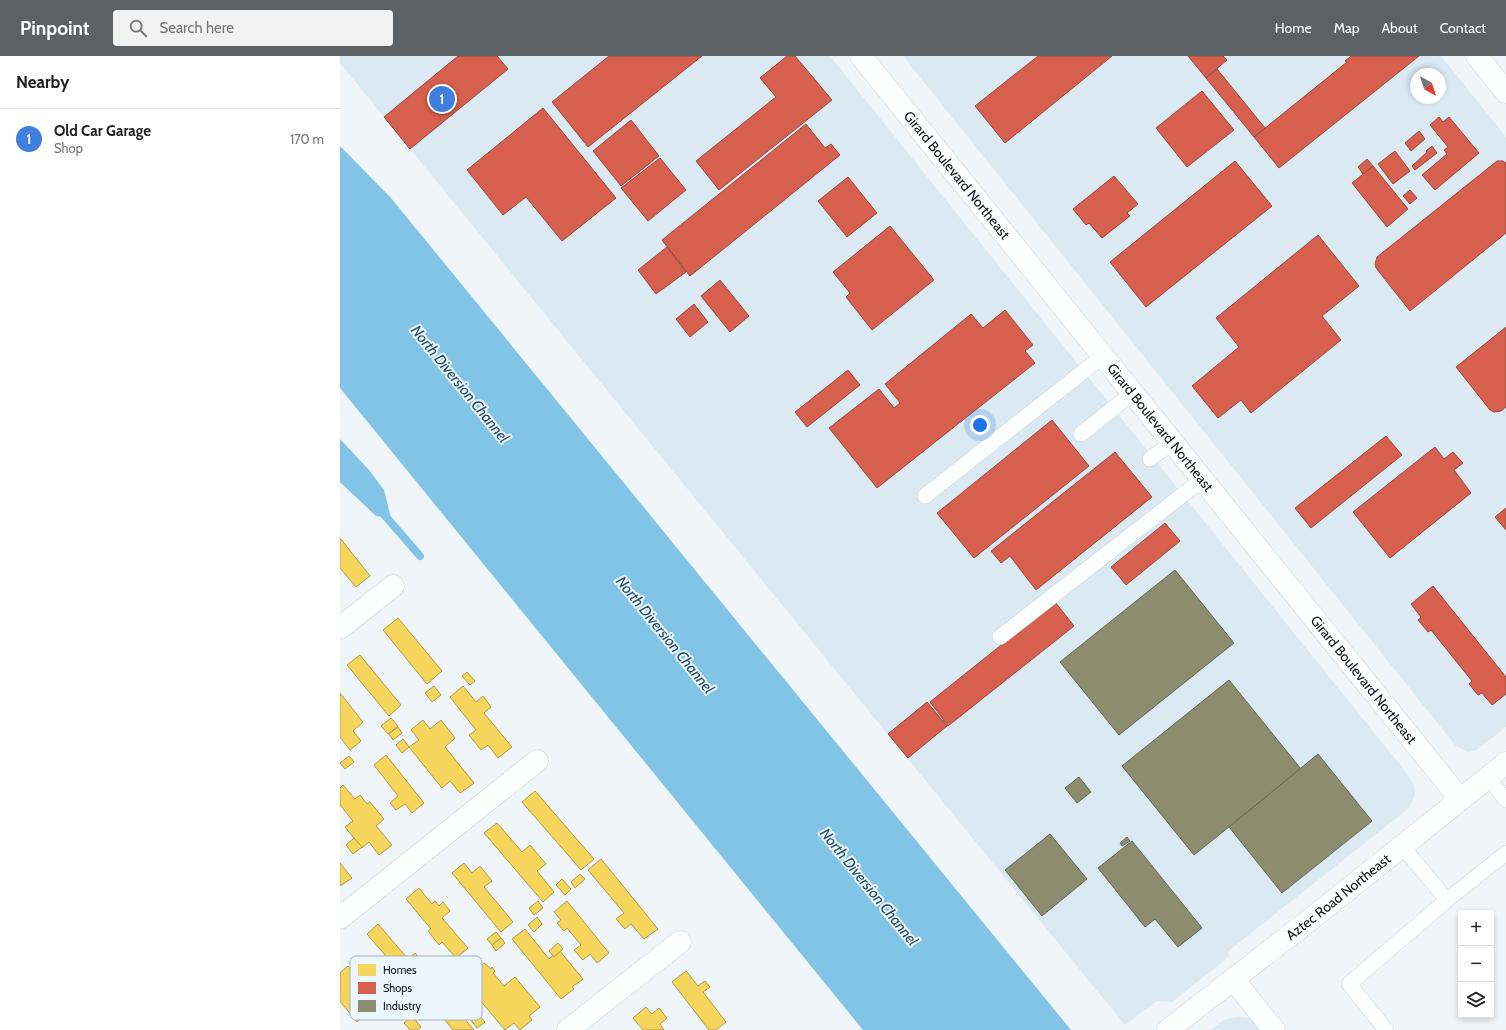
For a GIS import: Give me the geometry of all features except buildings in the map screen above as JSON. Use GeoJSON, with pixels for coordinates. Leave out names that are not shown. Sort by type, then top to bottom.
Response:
{"type":"FeatureCollection","features":[{"type":"Feature","properties":{"kind":"street","name":"Girard Boulevard Northeast"},"geometry":{"type":"LineString","coordinates":[[861,56],[1460,798]]}},
{"type":"Feature","properties":{"kind":"street"},"geometry":{"type":"LineString","coordinates":[[1477,56],[1506,92]]}},
{"type":"Feature","properties":{"kind":"street"},"geometry":{"type":"LineString","coordinates":[[340,628],[393,586]]}},
{"type":"Feature","properties":{"kind":"street"},"geometry":{"type":"LineString","coordinates":[[340,918],[537,761]]}},
{"type":"Feature","properties":{"kind":"street","name":"Aztec Road Northeast"},"geometry":{"type":"LineString","coordinates":[[1168,1030],[1506,763]]}},
{"type":"Feature","properties":{"kind":"street"},"geometry":{"type":"LineString","coordinates":[[568,1030],[680,942]]}},
{"type":"Feature","properties":{"kind":"street"},"geometry":{"type":"LineString","coordinates":[[1233,980],[1274,1030]]}},
{"type":"Feature","properties":{"kind":"lane"},"geometry":{"type":"LineString","coordinates":[[925,496],[1103,356]]}},
{"type":"Feature","properties":{"kind":"lane"},"geometry":{"type":"LineString","coordinates":[[1081,434],[1133,393]]}},
{"type":"Feature","properties":{"kind":"lane"},"geometry":{"type":"LineString","coordinates":[[1150,460],[1173,442]]}},
{"type":"Feature","properties":{"kind":"lane"},"geometry":{"type":"LineString","coordinates":[[1000,637],[1203,479]]}},
{"type":"Feature","properties":{"kind":"lane"},"geometry":{"type":"LineString","coordinates":[[1487,778],[1506,800]]}},
{"type":"Feature","properties":{"kind":"lane"},"geometry":{"type":"LineString","coordinates":[[1402,846],[1446,900]]}},
{"type":"Feature","properties":{"kind":"lane"},"geometry":{"type":"LineString","coordinates":[[1386,1030],[1348,984],[1446,900],[1506,853]]}},
{"type":"Feature","properties":{"kind":"shaded area"},"geometry":{"type":"Polygon","coordinates":[[[340,56],[830,56],[1405,771],[1414,785],[1415,795],[1409,808],[1227,952],[1230,956],[1172,1002],[1157,1001],[1125,1025],[340,63],[340,56]]]}},
{"type":"Feature","properties":{"kind":"shaded area"},"geometry":{"type":"Polygon","coordinates":[[[903,56],[1441,56],[1506,137],[1506,727],[1475,751],[1467,752],[1456,746],[903,56]]]}},
{"type":"Feature","properties":{"kind":"shaded area"},"geometry":{"type":"Polygon","coordinates":[[[1238,1017],[1249,1018],[1263,1025],[1267,1030],[1211,1030],[1225,1019],[1238,1017]]]}},
{"type":"Feature","properties":{"kind":"water","name":"North Diversion Channel"},"geometry":{"type":"Polygon","coordinates":[[[340,146],[391,198],[1071,1030],[863,1030],[340,388],[340,146]]]}},
{"type":"Feature","properties":{"kind":"water"},"geometry":{"type":"Polygon","coordinates":[[[340,439],[369,470],[384,490],[391,518],[376,516],[340,482],[340,439]]]}},
{"type":"Feature","properties":{"kind":"waterway"},"geometry":{"type":"LineString","coordinates":[[380,510],[420,556]]}},
{"type":"Feature","properties":{"kind":"place","name":"Old Car Garage"},"geometry":{"type":"Point","coordinates":[442,99]}}]}
